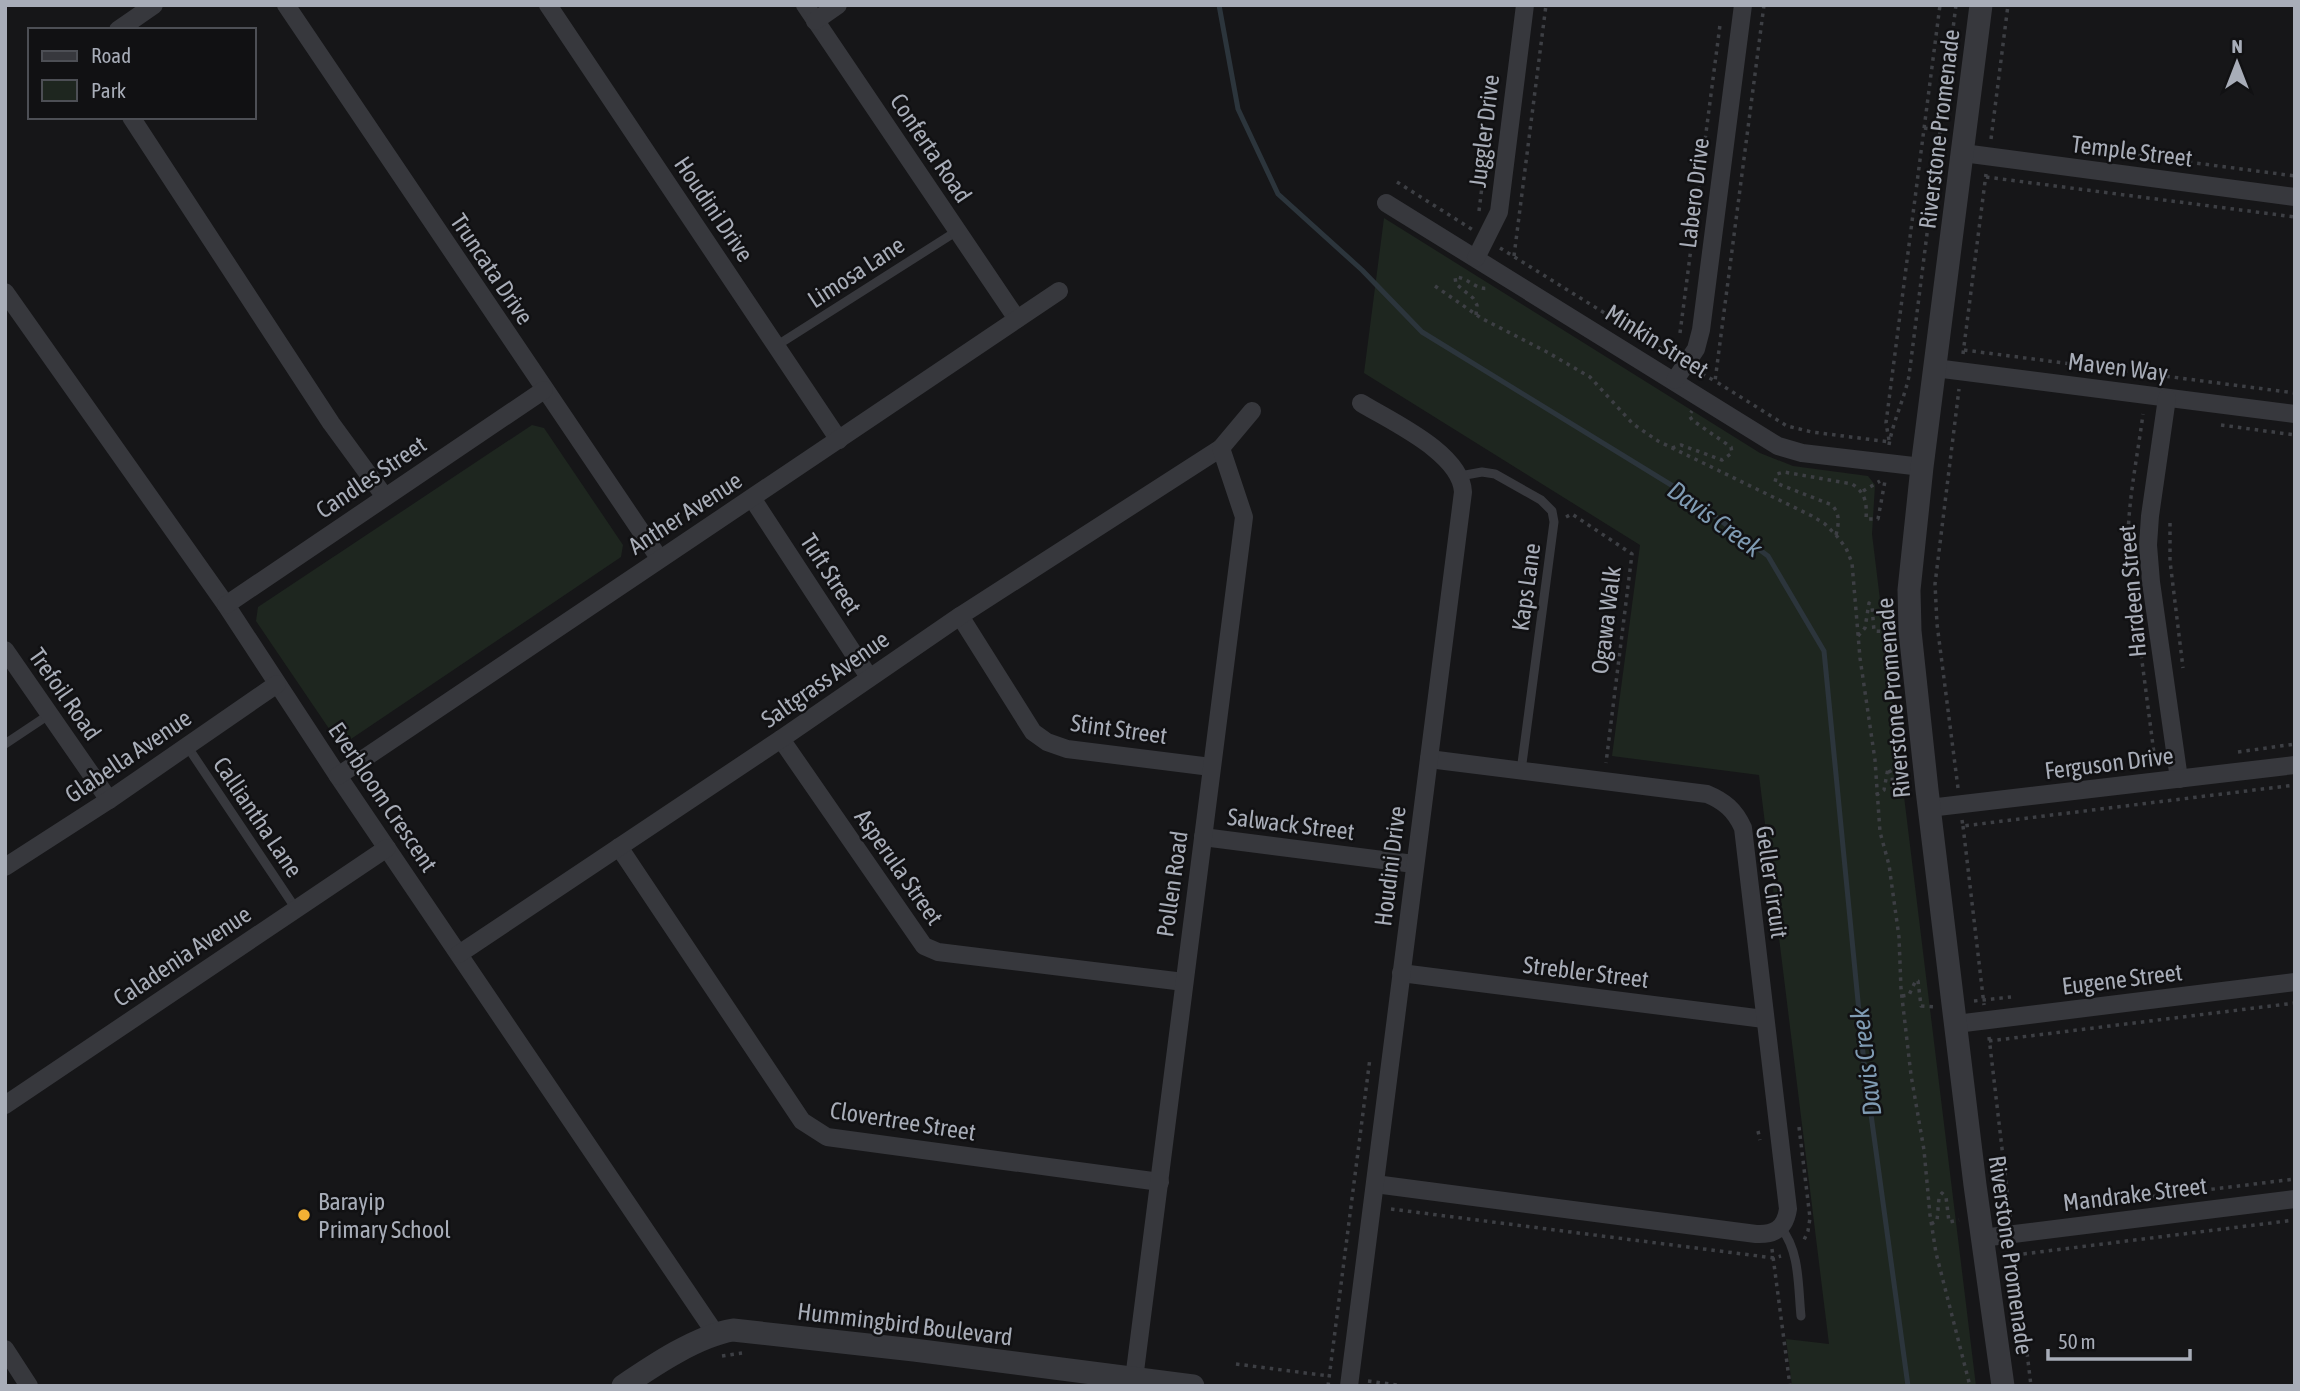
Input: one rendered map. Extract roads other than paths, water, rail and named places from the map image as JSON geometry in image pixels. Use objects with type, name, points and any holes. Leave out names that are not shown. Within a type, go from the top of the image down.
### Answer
[{"type":"street","points":[[121,28],[154,5]]},
{"type":"street","name":"Truncata Drive","points":[[286,5],[659,558]]},
{"type":"street","name":"Houdini Drive","points":[[548,5],[839,440]]},
{"type":"street","name":"Conferta Road","points":[[805,5],[1017,319]]},
{"type":"street","points":[[815,20],[838,5]]},
{"type":"street","name":"Juggler Drive","points":[[1475,258],[1499,212],[1525,5]]},
{"type":"street","name":"Labero Drive","points":[[1675,380],[1696,349],[1701,330],[1743,5]]},
{"type":"street","name":"Riverstone Promenade","points":[[1981,5],[1909,576],[1910,631],[1928,799],[2003,1386]]},
{"type":"street","points":[[132,119],[324,411],[384,497]]},
{"type":"street","name":"Temple Street","points":[[1964,143],[1989,157],[2295,197]]},
{"type":"street","name":"Minkin Street","points":[[1386,202],[1778,446],[1802,453],[1922,467]]},
{"type":"street","name":"Anther Avenue","points":[[338,776],[1059,291]]},
{"type":"street","name":"Everbloom Crescent","points":[[5,292],[226,605],[338,776],[715,1333]]},
{"type":"street","name":"Maven Way","points":[[1935,368],[2295,414]]},
{"type":"street","name":"Candles Street","points":[[226,605],[544,390]]},
{"type":"street","name":"Hardeen Street","points":[[2167,398],[2148,545],[2179,779]]},
{"type":"street","points":[[1361,403],[1442,453],[1460,476]]},
{"type":"street","points":[[1221,447],[1252,411]]},
{"type":"street","name":"Saltgrass Avenue","points":[[459,954],[781,740],[960,616],[1221,447]]},
{"type":"street","name":"Pollen Road","points":[[1134,1379],[1244,517],[1221,447]]},
{"type":"street","name":"Houdini Drive","points":[[1349,1382],[1463,492],[1460,476]]},
{"type":"street","name":"Tuft Street","points":[[752,498],[869,677]]},
{"type":"street","name":"Stint Street","points":[[960,616],[1033,732],[1047,742],[1067,749],[1212,766]]},
{"type":"street","name":"Trefoil Road","points":[[5,650],[109,800]]},
{"type":"street","name":"Glabella Avenue","points":[[5,867],[109,800],[277,684]]},
{"type":"street","name":"Asperula Street","points":[[781,740],[924,946],[938,952],[1184,982]]},
{"type":"street","name":"Geller Circuit","points":[[1429,759],[1707,794],[1720,799],[1738,818],[1742,828],[1788,1203],[1787,1216],[1775,1231]]},
{"type":"street","name":"Ferguson Drive","points":[[1928,799],[1960,806],[2295,765]]},
{"type":"street","name":"Salwack Street","points":[[1203,837],[1414,864]]},
{"type":"street","name":"Clovertree Street","points":[[619,847],[802,1121],[815,1131],[827,1137],[1160,1182]]},
{"type":"street","name":"Caladenia Avenue","points":[[5,1105],[387,848]]},
{"type":"street","name":"Strebler Street","points":[[1401,973],[1764,1019]]},
{"type":"street","name":"Eugene Street","points":[[1956,1024],[2295,982]]},
{"type":"street","points":[[1375,1184],[1775,1231]]},
{"type":"street","name":"Mandrake Street","points":[[1982,1238],[2295,1199]]},
{"type":"street","name":"Hummingbird Boulevard","points":[[623,1386],[715,1333],[733,1330],[1193,1386]]},
{"type":"street","points":[[5,1349],[29,1386]]},
{"type":"lane","name":"Limosa Lane","points":[[776,346],[957,231]]},
{"type":"lane","name":"Kaps Lane","points":[[1460,476],[1482,472],[1495,474],[1541,500],[1552,511],[1554,522],[1521,771]]},
{"type":"lane","points":[[5,744],[50,714]]},
{"type":"lane","name":"Calliantha Lane","points":[[187,746],[296,909]]},
{"type":"lane","points":[[1775,1231],[1788,1237],[1793,1252],[1801,1316]]},
{"type":"waterway","name":"Davis Creek","points":[[1219,5],[1238,109],[1278,194],[1362,270],[1422,332],[1681,491],[1768,556],[1824,651],[1864,1063],[1908,1386]]},
{"type":"place","name":"Barayip Primary School","points":[[304,1215]]}]
